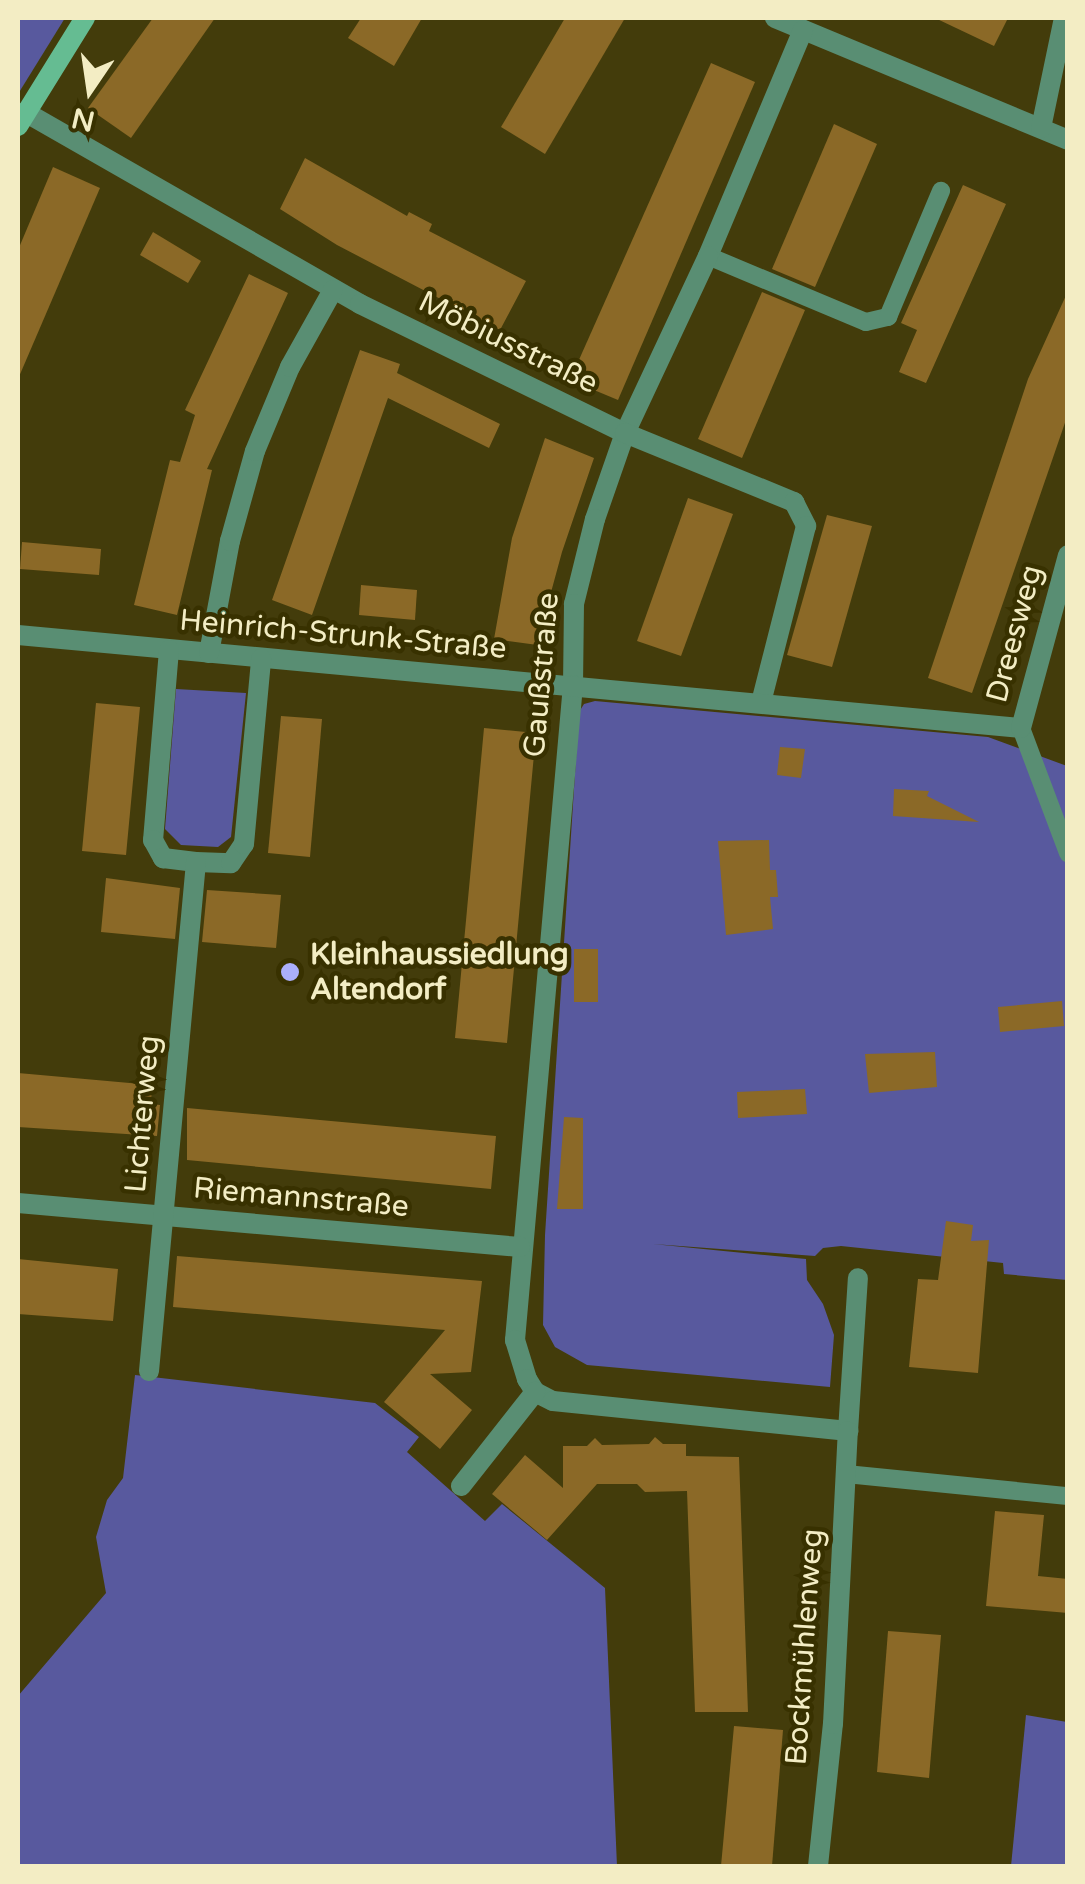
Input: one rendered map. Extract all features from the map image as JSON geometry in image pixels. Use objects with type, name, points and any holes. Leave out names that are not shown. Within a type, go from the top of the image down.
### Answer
[{"type":"main road","points":[[21,119],[85,18]]},
{"type":"street","points":[[775,18],[1068,140]]},
{"type":"street","points":[[1041,128],[1064,18]]},
{"type":"street","name":"Gaußstraße","points":[[535,1392],[515,1340],[520,1247],[572,685],[574,604],[595,519],[625,433],[708,256],[803,30]]},
{"type":"street","name":"Möbiusstraße","points":[[21,119],[333,290],[625,433],[794,502],[806,526],[761,702]]},
{"type":"street","points":[[209,653],[230,541],[255,451],[290,367],[333,290]]},
{"type":"street","name":"Dreesweg","points":[[1021,728],[1068,555]]},
{"type":"street","name":"Heinrich-Strunk-Straße","points":[[18,635],[1021,728]]},
{"type":"street","points":[[169,650],[153,840],[163,858],[196,862],[230,863],[244,844],[261,659]]},
{"type":"street","name":"Lichterweg","points":[[149,1371],[196,862]]},
{"type":"street","name":"Riemannstraße","points":[[18,1203],[520,1247]]},
{"type":"street","name":"Bockmühlenweg","points":[[818,1866],[833,1724],[858,1278]]},
{"type":"street","points":[[461,1486],[535,1392],[575,1407],[848,1431]]},
{"type":"lane","points":[[708,256],[866,322],[888,317],[941,192]]},
{"type":"lane","points":[[1021,728],[1068,853]]},
{"type":"lane","points":[[846,1474],[1068,1496]]},
{"type":"shaded area","points":[[18,18],[65,18],[18,94]]},
{"type":"shaded area","points":[[176,689],[246,693],[231,837],[218,847],[181,845],[165,829]]},
{"type":"shaded area","points":[[595,701],[988,737],[1067,766],[1067,1280],[1004,1274],[1003,1263],[841,1246],[823,1248],[815,1256],[653,1244],[806,1259],[807,1280],[823,1304],[834,1335],[830,1387],[587,1365],[555,1347],[543,1325],[545,1235],[579,712],[584,704]]},
{"type":"shaded area","points":[[135,1375],[375,1403],[419,1437],[407,1452],[485,1521],[502,1504],[605,1588],[617,1866],[18,1866],[18,1696],[106,1593],[96,1537],[107,1500],[123,1478]]},
{"type":"shaded area","points":[[1026,1715],[1067,1722],[1067,1866],[1011,1866]]},
{"type":"building","points":[[153,18],[215,18],[131,138],[88,108]]},
{"type":"building","points":[[361,18],[422,18],[394,66],[348,38]]},
{"type":"building","points":[[565,18],[625,18],[545,154],[501,127]]},
{"type":"building","points":[[935,18],[1008,18],[994,46]]},
{"type":"building","points":[[711,63],[755,82],[618,400],[570,380]]},
{"type":"building","points":[[834,124],[877,144],[815,287],[772,269]]},
{"type":"building","points":[[305,158],[407,216],[409,212],[432,224],[429,231],[526,281],[500,330],[337,245],[280,209]]},
{"type":"building","points":[[53,167],[100,188],[18,379],[18,250]]},
{"type":"building","points":[[963,185],[1006,204],[926,383],[899,372],[917,330],[901,323]]},
{"type":"building","points":[[153,232],[201,261],[188,283],[140,255]]},
{"type":"building","points":[[249,274],[288,293],[207,469],[212,470],[177,615],[134,605],[170,460],[180,462],[195,415],[185,410]]},
{"type":"building","points":[[1068,291],[1068,414],[972,693],[928,678],[1028,379]]},
{"type":"building","points":[[762,292],[805,310],[742,458],[698,439]]},
{"type":"building","points":[[360,350],[400,364],[397,373],[500,424],[489,448],[388,398],[312,615],[272,600]]},
{"type":"building","points":[[545,438],[594,458],[550,596],[545,646],[494,639],[512,538]]},
{"type":"building","points":[[688,498],[733,514],[681,656],[637,641]]},
{"type":"building","points":[[827,515],[872,526],[832,667],[787,655]]},
{"type":"building","points":[[22,542],[101,549],[99,575],[20,569]]},
{"type":"building","points":[[361,585],[417,590],[415,620],[359,615]]},
{"type":"building","points":[[96,703],[140,707],[126,855],[82,851]]},
{"type":"building","points":[[281,716],[322,719],[310,857],[268,853]]},
{"type":"building","points":[[484,728],[536,733],[507,1043],[455,1038]]},
{"type":"building","points":[[780,747],[805,749],[801,778],[777,775]]},
{"type":"building","points":[[894,789],[929,791],[927,796],[979,822],[893,816]]},
{"type":"building","points":[[769,840],[770,870],[776,870],[778,897],[770,897],[773,929],[726,935],[718,841]]},
{"type":"building","points":[[106,878],[180,888],[175,939],[101,932]]},
{"type":"building","points":[[207,890],[281,895],[276,948],[202,942]]},
{"type":"building","points":[[574,949],[598,949],[598,1002],[574,1002]]},
{"type":"building","points":[[1062,1001],[1064,1026],[1000,1032],[998,1007]]},
{"type":"building","points":[[935,1052],[937,1087],[869,1093],[865,1054]]},
{"type":"building","points":[[18,1073],[152,1085],[151,1104],[160,1105],[157,1136],[18,1127]]},
{"type":"building","points":[[805,1089],[807,1114],[738,1118],[737,1092]]},
{"type":"building","points":[[187,1108],[496,1136],[491,1189],[187,1160]]},
{"type":"building","points":[[564,1117],[583,1118],[583,1209],[557,1209]]},
{"type":"building","points":[[946,1221],[973,1225],[971,1241],[989,1240],[978,1373],[909,1367],[918,1279],[938,1280]]},
{"type":"building","points":[[177,1256],[482,1281],[471,1372],[430,1374],[472,1410],[440,1449],[384,1402],[445,1330],[173,1307]]},
{"type":"building","points":[[18,1259],[118,1269],[113,1321],[18,1314]]},
{"type":"building","points":[[655,1437],[663,1444],[686,1444],[686,1456],[739,1457],[748,1712],[695,1712],[687,1491],[645,1492],[637,1484],[597,1484],[547,1540],[492,1494],[525,1455],[563,1488],[563,1446],[587,1446],[595,1438],[602,1445],[649,1444]]},
{"type":"building","points":[[995,1511],[1044,1515],[1038,1576],[1068,1579],[1068,1613],[986,1606]]},
{"type":"building","points":[[888,1631],[941,1635],[929,1778],[877,1772]]},
{"type":"building","points":[[734,1726],[783,1730],[772,1866],[721,1866]]},
{"type":"place","name":"Kleinhaussiedlung Altendorf","points":[[290,972]]}]
